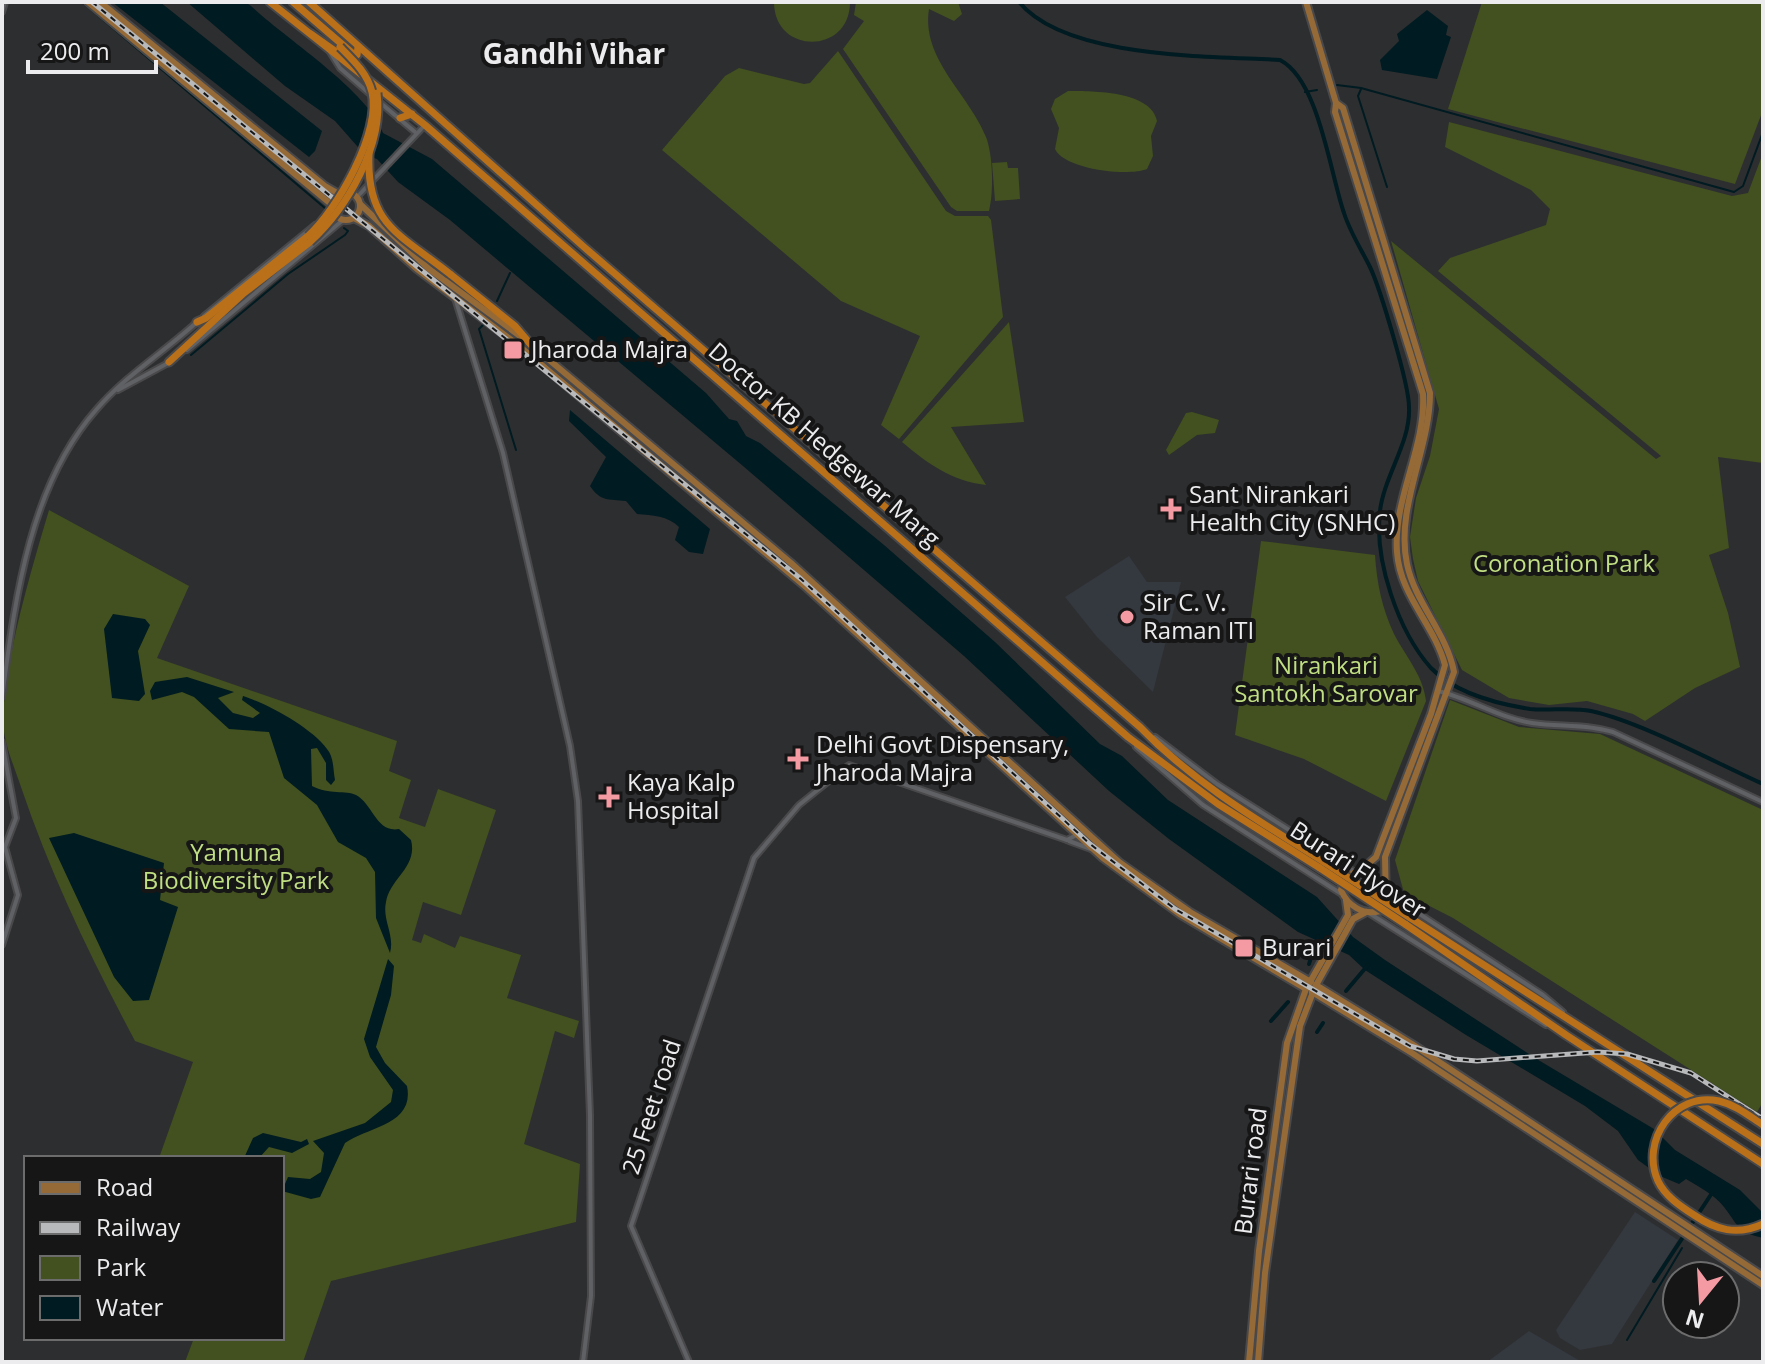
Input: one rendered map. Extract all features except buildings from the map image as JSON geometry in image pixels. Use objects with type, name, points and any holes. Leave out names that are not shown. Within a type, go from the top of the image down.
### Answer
[{"type":"highway","name":"Doctor KB Hedgewar Marg","points":[[270,2],[329,52],[425,125],[1128,737]]},
{"type":"highway","points":[[169,362],[220,310],[327,219],[347,183],[371,123],[373,97],[359,66],[285,2]]},
{"type":"highway","points":[[197,322],[220,310],[331,223],[369,148],[378,113],[372,78],[351,52],[293,2]]},
{"type":"highway","name":"Doctor KB Hedgewar Marg","points":[[309,2],[584,247],[1140,727]]},
{"type":"highway","points":[[305,32],[319,36],[348,60],[357,55],[358,47]]},
{"type":"highway","points":[[400,118],[412,114]]},
{"type":"highway","points":[[369,148],[369,194],[385,221],[515,326],[532,346]]},
{"type":"highway","name":"Burari Flyover","points":[[1140,727],[1167,760],[1218,804],[1320,868],[1566,1035]]},
{"type":"highway","name":"Burari Flyover","points":[[1128,737],[1540,1003],[1575,1022]]},
{"type":"highway","points":[[1575,1022],[1763,1144]]},
{"type":"highway","points":[[1566,1035],[1763,1164]]},
{"type":"highway","points":[[1763,1125],[1727,1103],[1712,1100],[1693,1102],[1665,1122],[1656,1136],[1653,1155],[1655,1174],[1663,1189],[1704,1222],[1737,1231],[1763,1224]]},
{"type":"main road","points":[[88,2],[332,207],[343,220],[354,218],[369,226],[417,269],[482,317],[870,642],[1081,833],[1161,894],[1311,987]]},
{"type":"main road","points":[[100,2],[325,186],[339,194],[350,192],[357,197],[361,205],[429,269],[532,346],[802,573],[1081,833],[1095,850],[1181,915],[1399,1036],[1684,1227],[1763,1276]]},
{"type":"main road","points":[[1306,2],[1336,103],[1335,112],[1376,234],[1423,394],[1419,436],[1403,496],[1397,552],[1406,590],[1443,659],[1445,670],[1443,690],[1385,857],[1384,908],[1350,917]]},
{"type":"main road","points":[[332,207],[339,194]]},
{"type":"main road","points":[[354,218],[361,205]]},
{"type":"main road","points":[[1385,263],[1430,393],[1428,430],[1407,511],[1407,563],[1415,588],[1445,645],[1453,677],[1443,690]]},
{"type":"main road","points":[[1311,987],[1350,917],[1344,897],[1345,878],[1376,857],[1425,741]]},
{"type":"main road","points":[[1357,872],[1374,878],[1385,891]]},
{"type":"main road","points":[[1344,897],[1368,913]]},
{"type":"main road","name":"Burari road","points":[[1249,1362],[1259,1251],[1285,1054],[1311,987]]},
{"type":"main road","name":"Burari road","points":[[1258,1362],[1265,1274],[1292,1067],[1311,987]]},
{"type":"main road","points":[[1684,1227],[1700,1243],[1763,1285]]},
{"type":"street","points":[[2,12],[5,2]]},
{"type":"street","points":[[329,52],[340,68],[400,118],[412,134]]},
{"type":"street","points":[[357,197],[412,134],[425,125]]},
{"type":"street","points":[[2,697],[26,564],[55,470],[83,425],[112,393],[332,207]]},
{"type":"street","points":[[112,393],[169,362],[343,220]]},
{"type":"street","points":[[454,296],[503,453],[570,746],[578,801],[590,1115],[591,1296],[583,1362]]},
{"type":"street","points":[[464,321],[472,312],[482,317],[490,313]]},
{"type":"street","points":[[1443,690],[1486,711],[1533,723],[1591,726],[1613,732],[1763,802]]},
{"type":"street","points":[[1140,727],[1217,784],[1357,872]]},
{"type":"street","points":[[1128,737],[1145,757],[1203,805],[1344,897]]},
{"type":"street","points":[[2,742],[16,818],[5,840]]},
{"type":"street","name":"25 Feet road","points":[[689,1362],[631,1226],[754,858],[799,805],[849,765],[1067,840]]},
{"type":"street","points":[[1067,840],[1081,833]]},
{"type":"street","points":[[2,834],[18,895],[2,945]]},
{"type":"street","points":[[1067,840],[1095,850]]},
{"type":"street","points":[[1385,891],[1543,995],[1575,1022]]},
{"type":"street","points":[[1394,929],[1408,906]]},
{"type":"street","points":[[1368,913],[1530,1017],[1566,1035]]},
{"type":"shaded area","name":"Sir C. V. Raman ITI","points":[[1129,556],[1147,582],[1181,582],[1153,692],[1097,637],[1065,597]]},
{"type":"shaded area","points":[[1635,1212],[1678,1240],[1665,1260],[1661,1260],[1661,1267],[1612,1344],[1580,1350],[1560,1338],[1556,1330]]},
{"type":"shaded area","points":[[1529,1331],[1582,1362],[1487,1362]]},
{"type":"green space","points":[[774,2],[850,2],[847,19],[838,32],[812,42],[786,32],[777,19]]},
{"type":"green space","points":[[856,2],[958,2],[962,14],[954,21],[929,9],[928,27],[939,60],[986,137],[992,174],[989,211],[957,211],[951,207],[843,49],[864,21],[854,15]]},
{"type":"green space","points":[[1482,2],[1763,2],[1763,110],[1735,184],[1448,109]]},
{"type":"green space","points":[[838,51],[946,211],[955,216],[988,216],[991,220],[1003,317],[899,439],[881,425],[920,336],[841,301],[662,150],[725,76],[739,68],[810,83]]},
{"type":"green space","points":[[1068,91],[1092,91],[1133,98],[1153,111],[1157,121],[1151,136],[1153,156],[1147,169],[1125,172],[1097,170],[1061,156],[1055,149],[1059,128],[1051,109],[1055,99]]},
{"type":"green space","name":"Coronation Park","points":[[1449,122],[1732,196],[1748,193],[1763,153],[1763,463],[1718,457],[1729,548],[1709,555],[1728,613],[1740,667],[1695,688],[1645,721],[1633,714],[1587,701],[1549,705],[1509,698],[1462,670],[1418,581],[1410,537],[1416,498],[1430,456],[1439,409],[1391,241],[1656,459],[1661,456],[1438,271],[1450,258],[1546,225],[1550,209],[1531,190],[1445,147]]},
{"type":"green space","points":[[1007,162],[1008,168],[1018,168],[1020,199],[995,201],[992,163]]},
{"type":"green space","points":[[1009,322],[1024,422],[951,427],[986,485],[962,480],[941,470],[902,442]]},
{"type":"green space","points":[[1186,413],[1219,420],[1215,433],[1197,435],[1169,455],[1166,450]]},
{"type":"green space","name":"Yamuna Biodiversity Park","points":[[49,510],[189,586],[157,658],[397,741],[389,771],[411,780],[399,818],[425,827],[438,789],[496,810],[461,915],[423,902],[412,940],[421,943],[424,934],[455,948],[460,936],[521,955],[507,998],[579,1021],[574,1038],[555,1031],[524,1144],[580,1164],[576,1222],[331,1281],[303,1362],[185,1362],[193,1340],[284,1340],[284,1156],[160,1156],[193,1062],[135,1041],[45,853],[4,734],[9,667],[27,586]]},
{"type":"green space","name":"Nirankari Santokh Sarovar","points":[[1261,541],[1375,555],[1386,615],[1418,674],[1426,701],[1386,801],[1304,759],[1235,735]]},
{"type":"green space","points":[[1450,700],[1519,727],[1600,734],[1763,810],[1763,1102],[1757,1112],[1453,918],[1404,893],[1395,860]]},
{"type":"water","points":[[112,2],[160,2],[322,131],[315,151],[309,157]]},
{"type":"water","points":[[187,2],[245,2],[251,6],[344,83],[361,100],[383,133],[432,159],[706,393],[729,419],[737,421],[746,436],[760,443],[884,545],[995,642],[1100,744],[1122,756],[1168,800],[1317,897],[1353,937],[1385,960],[1535,1058],[1654,1129],[1675,1150],[1740,1190],[1763,1213],[1763,1238],[1743,1230],[1720,1203],[1701,1188],[1686,1179],[1679,1184],[1660,1176],[1638,1160],[1618,1131],[1585,1106],[1466,1035],[1365,970],[1349,955],[1298,932],[1169,839],[1109,791],[964,656],[743,466],[450,220],[398,182],[377,159],[365,155],[335,121],[285,86]]},
{"type":"water","points":[[1427,10],[1448,26],[1446,35],[1451,37],[1437,79],[1382,70],[1380,60],[1399,41],[1397,34]]},
{"type":"water","points":[[570,410],[710,529],[703,554],[689,552],[675,540],[679,527],[670,520],[637,514],[626,501],[605,499],[594,491],[590,486],[606,457],[569,421]]},
{"type":"water","points":[[113,614],[145,619],[150,625],[138,651],[145,694],[139,701],[112,698],[104,629]]},
{"type":"water","points":[[187,677],[234,692],[218,698],[233,713],[253,718],[260,713],[242,700],[243,696],[300,725],[327,749],[333,764],[335,780],[331,785],[326,780],[326,763],[317,748],[311,749],[312,786],[356,795],[385,827],[399,829],[411,840],[411,858],[386,902],[390,953],[376,918],[375,872],[366,858],[338,842],[317,805],[284,778],[269,732],[229,729],[194,697],[182,692],[152,700],[150,691],[155,682]]},
{"type":"water","points":[[74,833],[164,863],[160,900],[178,907],[149,1000],[133,1001],[114,977],[49,838]]},
{"type":"water","points":[[388,959],[394,966],[391,995],[376,1047],[385,1063],[407,1086],[408,1099],[404,1109],[387,1123],[345,1143],[320,1197],[311,1199],[284,1192],[288,1177],[310,1179],[321,1172],[324,1153],[313,1141],[365,1123],[391,1102],[393,1090],[370,1057],[364,1039]]},
{"type":"water","points":[[263,1133],[301,1142],[307,1139],[309,1144],[292,1153],[269,1147],[261,1156],[245,1156],[253,1138]]},
{"type":"waterway","points":[[82,2],[326,209]]},
{"type":"waterway","points":[[1019,2],[1041,21],[1070,35],[1104,44],[1179,55],[1280,60],[1293,71],[1304,87],[1321,129],[1346,220],[1380,294],[1408,395],[1406,433],[1382,498],[1379,530],[1391,594],[1408,635],[1431,668],[1464,691],[1504,704],[1530,709],[1583,710],[1611,716],[1763,784]]},
{"type":"waterway","points":[[1337,85],[1361,88],[1734,192],[1743,186],[1763,132]]},
{"type":"waterway","points":[[1361,89],[1358,96],[1387,187]]},
{"type":"waterway","points":[[1305,92],[1317,90]]},
{"type":"waterway","points":[[191,355],[288,274],[345,235],[348,231],[344,228]]},
{"type":"waterway","points":[[497,301],[510,273]]},
{"type":"waterway","points":[[484,324],[479,329],[516,450]]},
{"type":"waterway","points":[[1309,964],[1318,936]]},
{"type":"waterway","points":[[1346,991],[1368,965]]},
{"type":"waterway","points":[[1271,1021],[1288,1002]]},
{"type":"waterway","points":[[1317,1032],[1323,1023]]},
{"type":"waterway","points":[[1654,1281],[1712,1193]]},
{"type":"waterway","points":[[1627,1340],[1682,1248]]},
{"type":"railway","points":[[92,2],[801,579],[1090,844],[1175,909],[1410,1046],[1454,1059],[1477,1061],[1598,1052],[1627,1054],[1691,1073],[1763,1119]]},
{"type":"place","name":"Jharoda Majra","points":[[513,350]]},
{"type":"place","name":"Sant Nirankari Health City (SNHC)","points":[[1171,509]]},
{"type":"place","name":"Sir C. V. Raman ITI","points":[[1127,617]]},
{"type":"place","name":"Delhi Govt Dispensary, Jharoda Majra","points":[[798,759]]},
{"type":"place","name":"Kaya Kalp Hospital","points":[[609,797]]},
{"type":"place","name":"Burari","points":[[1244,948]]},
{"type":"district","name":"Gandhi Vihar","points":[[574,54]]}]
